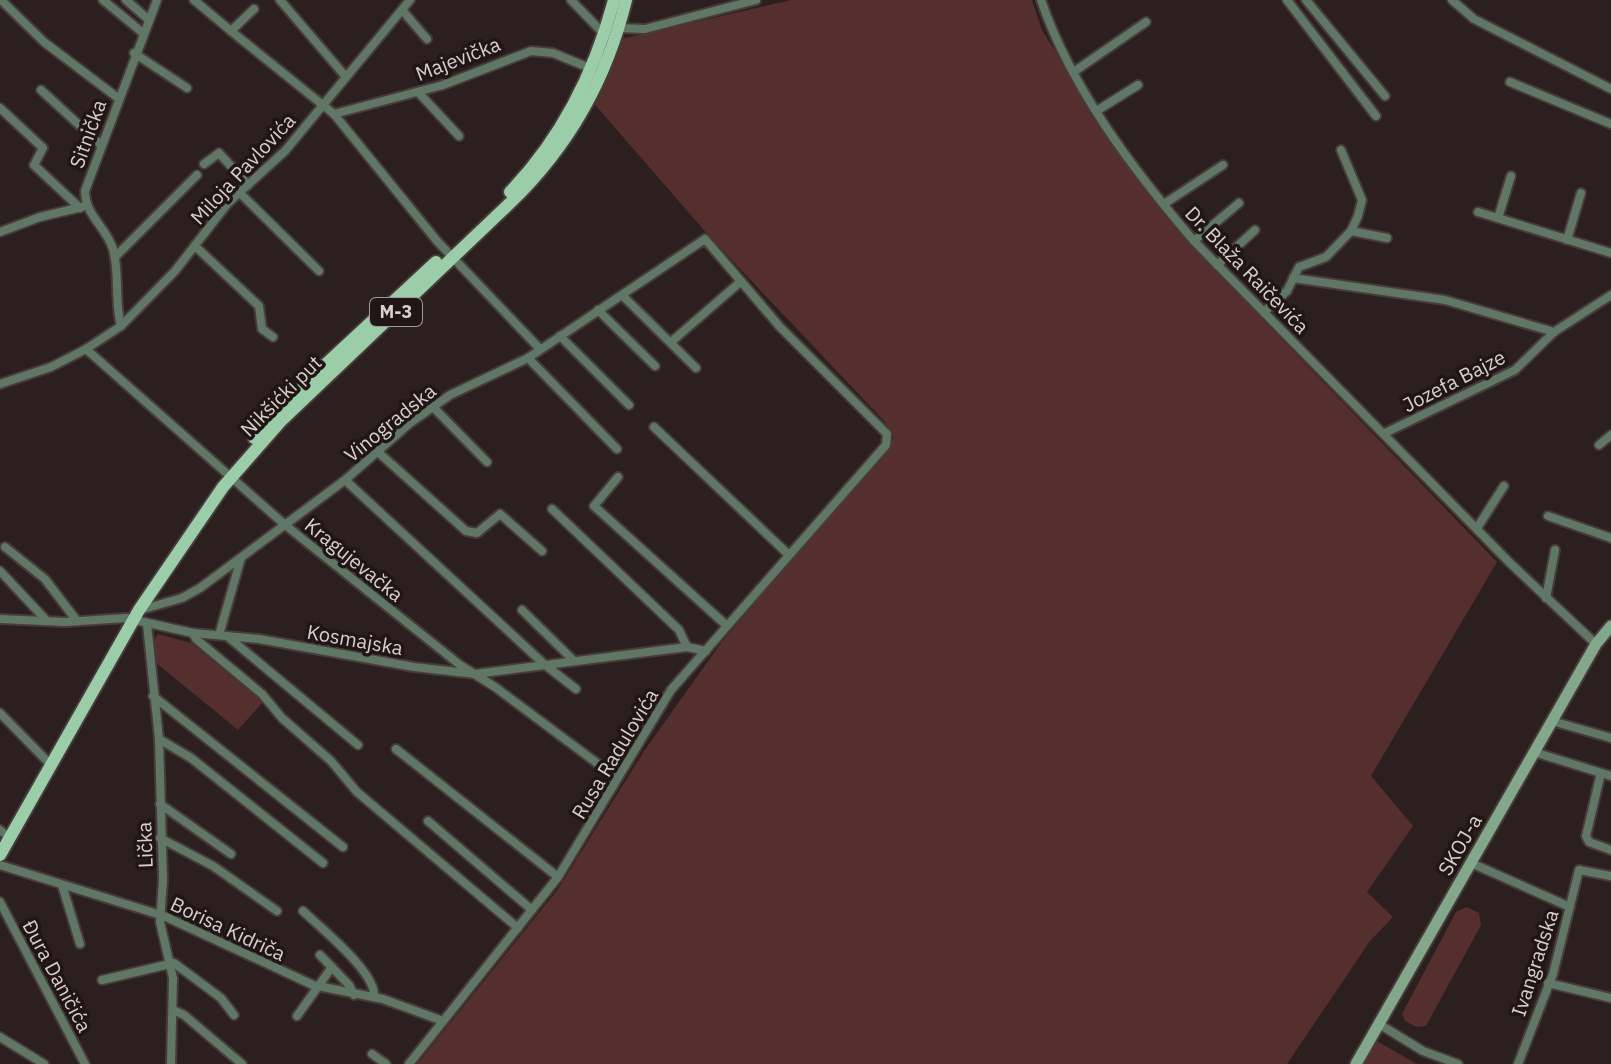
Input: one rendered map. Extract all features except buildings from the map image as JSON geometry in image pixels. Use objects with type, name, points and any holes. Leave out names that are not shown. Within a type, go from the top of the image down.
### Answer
[{"type":"main road","points":[[449,254],[519,183],[565,121],[592,69],[614,0]]},
{"type":"main road","name":"Nikšićki put","points":[[0,855],[5,834],[51,765],[227,477],[449,254],[524,190],[562,144],[594,90],[626,0]]},
{"type":"main road","name":"SKOJ-a","points":[[1356,1064],[1596,644],[1611,626]]},
{"type":"street","points":[[1,0],[44,42],[118,98]]},
{"type":"street","points":[[103,0],[143,33]]},
{"type":"street","points":[[126,0],[149,20]]},
{"type":"street","name":"Sitnička","points":[[84,207],[85,188],[134,53],[157,0]]},
{"type":"street","points":[[194,0],[334,114],[449,254],[540,349]]},
{"type":"street","points":[[280,0],[346,77]]},
{"type":"street","name":"Miloja Pavlovića","points":[[0,384],[31,375],[86,349],[121,326],[164,284],[239,192],[270,167],[410,0]]},
{"type":"street","points":[[571,0],[604,34]]},
{"type":"street","points":[[618,28],[645,29],[756,0]]},
{"type":"street","name":"Dr. Blaža Raičevića","points":[[1041,0],[1058,44],[1098,110],[1194,241],[1546,598],[1596,644]]},
{"type":"street","points":[[1287,0],[1376,116]]},
{"type":"street","points":[[1306,0],[1385,96]]},
{"type":"street","points":[[1452,0],[1474,19],[1611,89]]},
{"type":"street","points":[[231,31],[254,9]]},
{"type":"street","points":[[402,10],[427,39]]},
{"type":"street","points":[[1075,71],[1146,22]]},
{"type":"street","name":"Majevička","points":[[334,114],[418,92],[531,51],[553,53],[592,69]]},
{"type":"street","points":[[134,53],[187,88]]},
{"type":"street","points":[[1510,82],[1611,124]]},
{"type":"street","points":[[1098,110],[1138,85]]},
{"type":"street","points":[[41,90],[101,145]]},
{"type":"street","points":[[418,92],[459,136]]},
{"type":"street","points":[[0,108],[43,148],[34,165],[84,207],[107,236],[115,257],[115,296],[121,326]]},
{"type":"street","points":[[1264,312],[1283,296],[1301,266],[1324,259],[1351,231],[1362,200],[1341,150]]},
{"type":"street","points":[[204,164],[219,153],[248,185]]},
{"type":"street","points":[[1164,204],[1223,165]]},
{"type":"street","points":[[115,257],[197,175]]},
{"type":"street","points":[[1498,218],[1511,176]]},
{"type":"street","points":[[239,192],[319,271]]},
{"type":"street","points":[[1567,240],[1581,193]]},
{"type":"street","points":[[1194,241],[1239,203]]},
{"type":"street","points":[[0,232],[84,207]]},
{"type":"street","points":[[1478,212],[1611,253]]},
{"type":"street","points":[[1217,265],[1255,230]]},
{"type":"street","points":[[1351,231],[1387,238]]},
{"type":"street","name":"Vinogradska","points":[[140,618],[182,598],[241,558],[345,480],[433,407],[470,384],[528,358],[705,239],[739,283]]},
{"type":"street","points":[[195,246],[259,306],[262,329],[273,337]]},
{"type":"street","points":[[1293,278],[1445,300],[1554,332]]},
{"type":"street","points":[[671,342],[739,283]]},
{"type":"street","name":"Rusa Radulovića","points":[[409,1064],[558,877],[663,701],[726,625],[886,445],[887,434],[739,283]]},
{"type":"street","points":[[622,295],[696,368]]},
{"type":"street","name":"Jozefa Bajze","points":[[1385,433],[1515,370],[1554,332],[1611,295]]},
{"type":"street","points":[[598,310],[655,366]]},
{"type":"street","points":[[560,336],[629,405]]},
{"type":"street","name":"Kragujevačka","points":[[86,349],[227,477],[284,524],[475,674],[617,778]]},
{"type":"street","points":[[528,358],[617,449]]},
{"type":"street","points":[[433,407],[487,462]]},
{"type":"street","points":[[654,427],[789,555]]},
{"type":"street","points":[[1599,445],[1611,435]]},
{"type":"street","points":[[378,452],[466,531],[477,533],[500,514],[542,551]]},
{"type":"street","points":[[618,477],[594,506],[726,625]]},
{"type":"street","points":[[345,480],[544,664],[576,689]]},
{"type":"street","points":[[1477,528],[1504,486]]},
{"type":"street","points":[[552,509],[679,630],[687,647]]},
{"type":"street","points":[[1548,516],[1611,538]]},
{"type":"street","points":[[5,547],[45,579],[77,621]]},
{"type":"street","points":[[1546,598],[1555,550]]},
{"type":"street","points":[[241,558],[223,636],[358,745]]},
{"type":"street","points":[[0,571],[48,622]]},
{"type":"street","points":[[522,610],[568,651],[572,659]]},
{"type":"street","name":"Kosmajska","points":[[0,619],[48,622],[140,618],[193,633],[475,674],[572,659],[687,647],[706,651]]},
{"type":"street","name":"Lička","points":[[140,618],[159,739],[163,885],[160,914],[171,963],[171,1060]]},
{"type":"street","points":[[193,633],[196,639],[262,694],[282,718],[331,761],[357,792],[518,928]]},
{"type":"street","points":[[153,696],[343,847]]},
{"type":"street","points":[[0,713],[51,765]]},
{"type":"street","points":[[1552,721],[1611,738]]},
{"type":"street","points":[[159,739],[182,752],[323,863]]},
{"type":"street","points":[[396,749],[558,877]]},
{"type":"street","points":[[1534,752],[1606,775],[1586,836],[1589,842],[1611,850]]},
{"type":"street","points":[[160,804],[231,854]]},
{"type":"street","points":[[428,821],[532,910]]},
{"type":"street","points":[[160,838],[213,866],[277,911]]},
{"type":"street","points":[[1471,863],[1570,907]]},
{"type":"street","name":"Borisa Kidriča","points":[[0,865],[160,914],[320,987],[374,997],[443,1021]]},
{"type":"street","name":"Ivangradska","points":[[1518,1064],[1548,983],[1579,870],[1611,876]]},
{"type":"street","points":[[62,885],[80,944]]},
{"type":"street","name":"Đura Daničića","points":[[0,902],[85,1064]]},
{"type":"street","points":[[303,911],[365,972],[374,986],[374,997]]},
{"type":"street","points":[[320,955],[354,995]]},
{"type":"street","points":[[102,980],[171,963],[221,998],[234,1015]]},
{"type":"street","points":[[297,1016],[332,967]]},
{"type":"street","points":[[1548,983],[1611,998]]},
{"type":"street","points":[[173,1010],[184,1015],[242,1064]]},
{"type":"street","points":[[1379,1024],[1423,1051],[1458,1064]]},
{"type":"street","points":[[0,1037],[44,1064]]},
{"type":"street","points":[[372,1054],[386,1064]]},
{"type":"street","points":[[171,1060],[181,1064]]},
{"type":"shaded area","points":[[791,0],[1032,0],[1042,30],[1119,154],[1188,242],[1497,562],[1371,776],[1413,826],[1367,892],[1393,917],[1370,941],[1287,1064],[417,1064],[558,889],[644,751],[721,643],[894,438],[884,421],[709,236],[590,99],[612,41]]},
{"type":"shaded area","points":[[158,634],[191,643],[263,702],[238,730],[155,662],[153,641]]},
{"type":"shaded area","points":[[1466,907],[1479,913],[1481,925],[1426,1026],[1417,1027],[1405,1021],[1402,1014],[1456,912]]},
{"type":"shaded area","points":[[1373,1039],[1417,1064],[1359,1064]]}]
